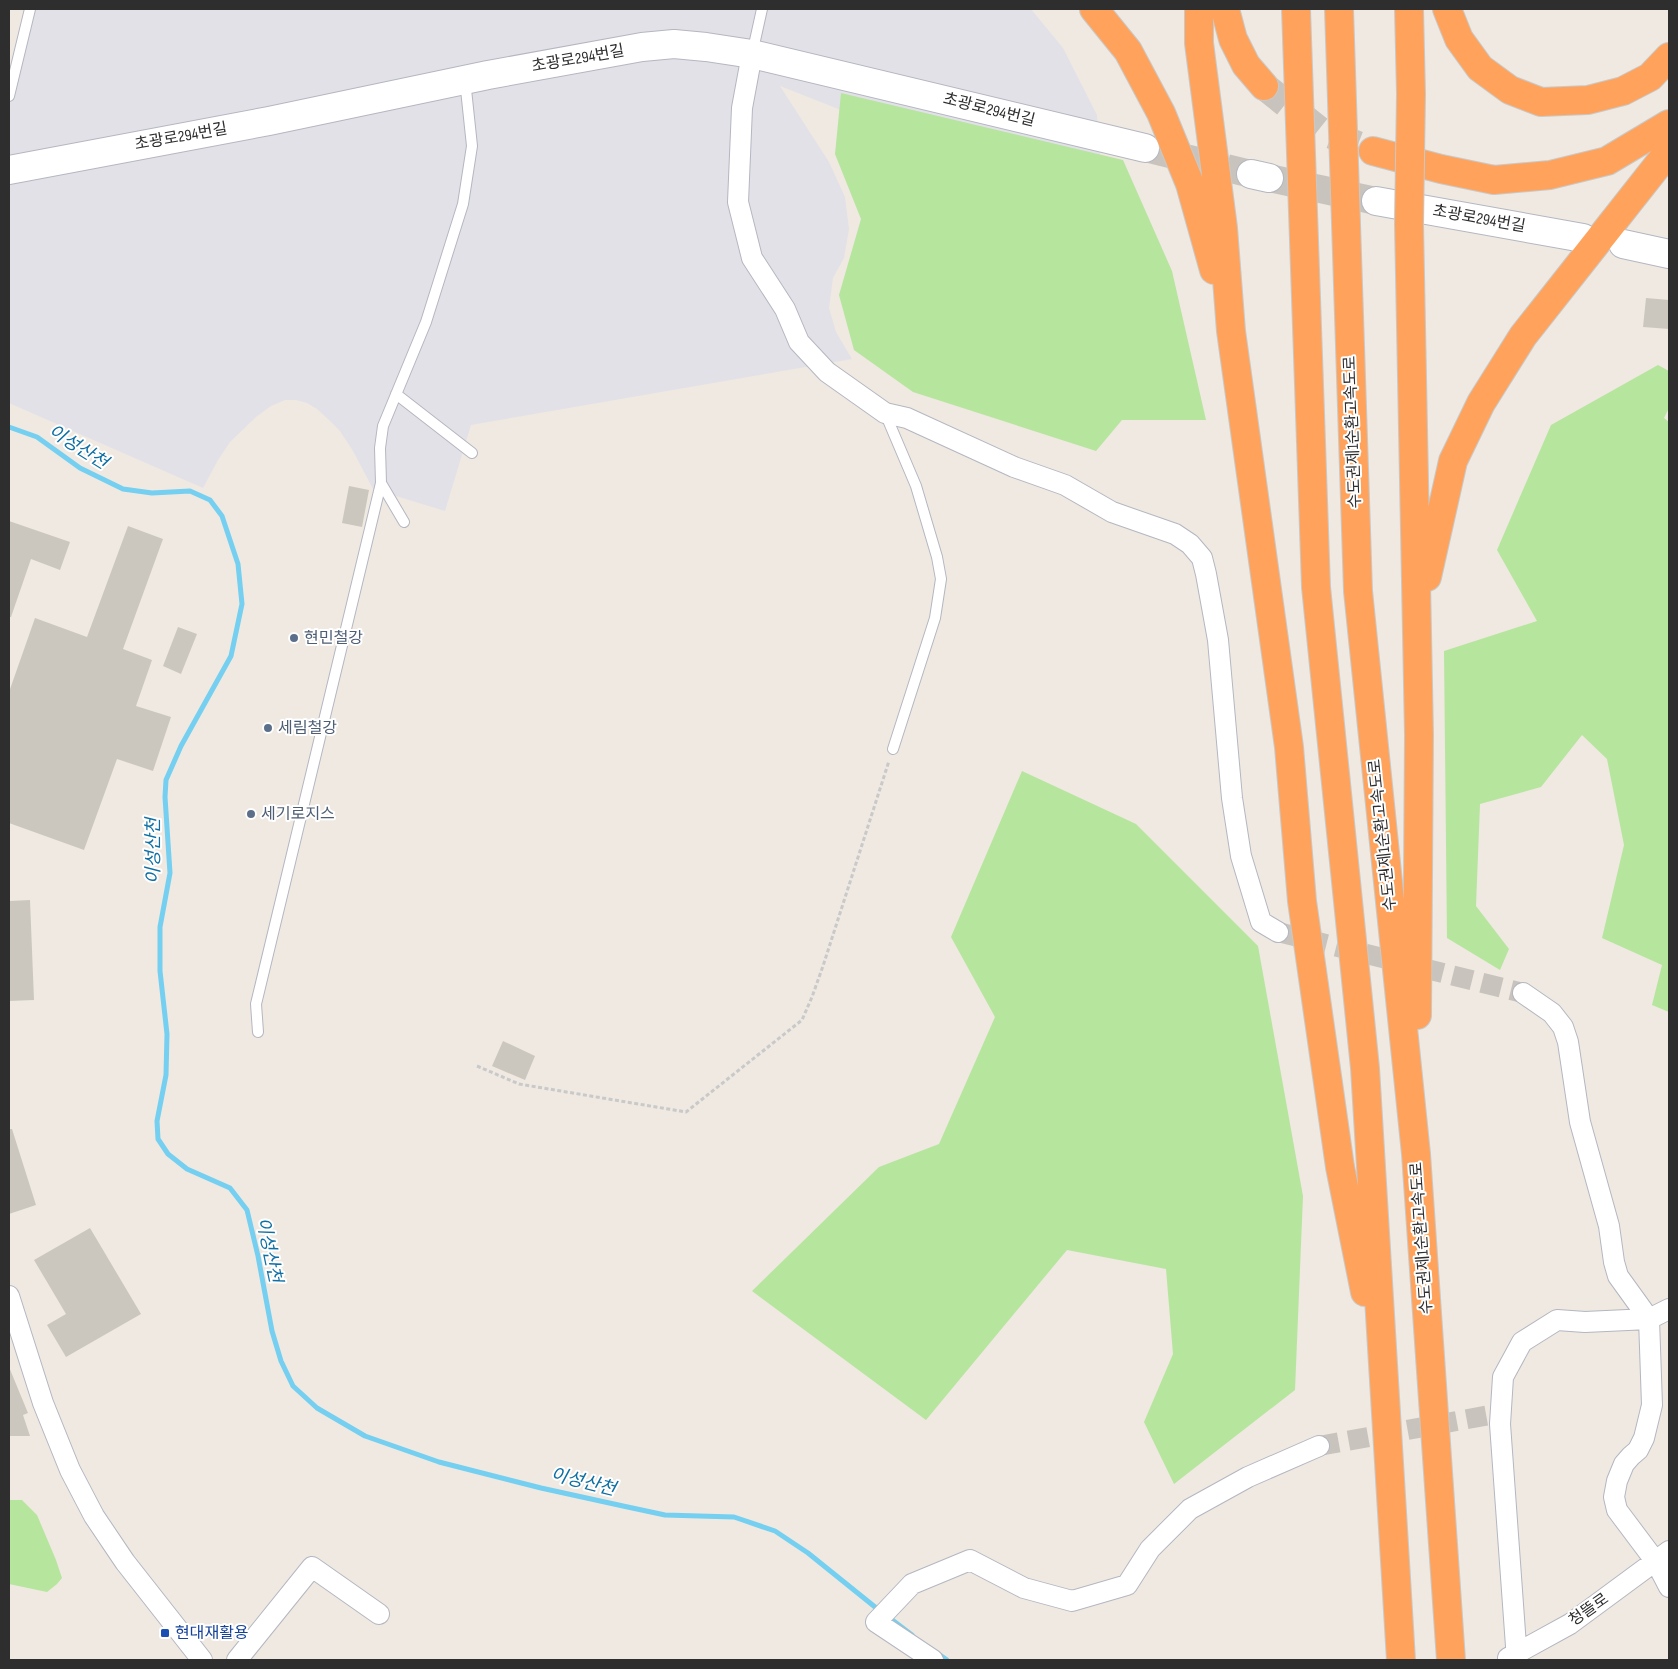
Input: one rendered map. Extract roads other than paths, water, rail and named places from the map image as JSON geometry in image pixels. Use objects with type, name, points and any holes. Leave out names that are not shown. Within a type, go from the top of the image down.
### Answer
[{"type":"highway","points":[[1094,9],[1128,51],[1161,113],[1190,184],[1231,331]]},
{"type":"highway","points":[[1199,9],[1200,43],[1223,228],[1231,331],[1289,747],[1302,901],[1340,1167],[1386,1394]]},
{"type":"highway","points":[[1225,9],[1233,39],[1246,66],[1264,86]]},
{"type":"highway","points":[[1296,9],[1316,587],[1365,1068],[1401,1660]]},
{"type":"highway","name":"수도권제1순환고속도로","points":[[1339,9],[1358,591],[1416,1154],[1451,1660]]},
{"type":"highway","points":[[1409,9],[1411,94],[1409,224],[1419,735],[1416,1154]]},
{"type":"highway","points":[[1447,9],[1459,39],[1480,68],[1510,90],[1541,102],[1588,100],[1623,91],[1650,77],[1669,57]]},
{"type":"highway","points":[[1373,151],[1494,180],[1541,176],[1607,161],[1669,124]]},
{"type":"highway","points":[[1417,620],[1453,461],[1481,403],[1523,336],[1669,151]]},
{"type":"street","name":"초광로294번길","points":[[9,170],[269,121],[577,58],[642,47],[674,44],[706,46],[752,54],[1145,148]]},
{"type":"street","points":[[752,54],[742,108],[738,202],[752,258],[785,309],[799,342],[827,372],[884,413],[907,418],[1006,464],[1064,485],[1112,512],[1176,534],[1190,544],[1202,558],[1218,640],[1227,761],[1241,856],[1261,922],[1278,932]]},
{"type":"street","name":"초광로294번길","points":[[1376,201],[1583,238]]},
{"type":"street","points":[[1624,244],[1669,254]]},
{"type":"street","points":[[1523,993],[1552,1013],[1563,1027],[1568,1042],[1580,1122],[1593,1175],[1610,1226],[1614,1262],[1618,1276],[1649,1319],[1652,1404],[1641,1444],[1638,1450],[1624,1464],[1614,1497],[1617,1510],[1662,1557],[1669,1586]]},
{"type":"street","points":[[10,1300],[43,1403],[70,1470],[94,1516],[125,1562],[202,1660]]},
{"type":"street","points":[[1513,1658],[1500,1424],[1503,1377],[1522,1342],[1557,1320],[1585,1322],[1649,1319],[1669,1309]]},
{"type":"street","points":[[934,1660],[876,1622],[912,1584],[970,1560],[1024,1588],[1072,1601],[1127,1586],[1150,1549],[1190,1509],[1248,1477],[1319,1446]]},
{"type":"street","name":"청뜰로","points":[[1513,1658],[1570,1624],[1662,1557]]},
{"type":"street","points":[[237,1660],[312,1568],[379,1614]]},
{"type":"street","points":[[182,1634],[183,1660]]},
{"type":"lane","points":[[9,96],[30,9]]},
{"type":"lane","points":[[752,54],[762,9]]},
{"type":"lane","points":[[258,1032],[256,1004],[381,483],[380,448],[383,426],[426,322],[462,204],[472,146],[465,80]]},
{"type":"lane","points":[[396,394],[472,453]]},
{"type":"lane","points":[[884,413],[916,486],[937,557],[941,579],[935,618],[893,749]]},
{"type":"lane","points":[[381,483],[404,522]]},
{"type":"waterway","name":"이성산천","points":[[9,427],[37,437],[80,468],[123,489],[152,493],[190,491],[210,500],[222,516],[238,564],[242,604],[231,656],[181,746],[166,780],[165,797],[170,873],[160,927],[160,971],[167,1034],[166,1075],[157,1121],[158,1139],[168,1154],[187,1169],[230,1188],[247,1210],[272,1331],[281,1361],[293,1386],[317,1408],[365,1436],[439,1462],[541,1488],[665,1515],[734,1517],[775,1531],[808,1553],[880,1611]]},
{"type":"waterway","name":"이성산천","points":[[887,1616],[912,1635]]},
{"type":"waterway","name":"이성산천","points":[[937,1653],[947,1660]]},
{"type":"tunnel","points":[[1264,86],[1319,130],[1373,151]]},
{"type":"tunnel","points":[[1145,148],[1251,174]]},
{"type":"tunnel","points":[[1269,178],[1376,201]]},
{"type":"tunnel","points":[[1278,932],[1523,993]]},
{"type":"tunnel","points":[[1319,1446],[1501,1413]]},
{"type":"place","name":"현민철강","points":[[294,638]]},
{"type":"place","name":"세림철강","points":[[268,728]]},
{"type":"place","name":"세기로지스","points":[[251,814]]},
{"type":"place","name":"현대재활용","points":[[165,1633]]}]
